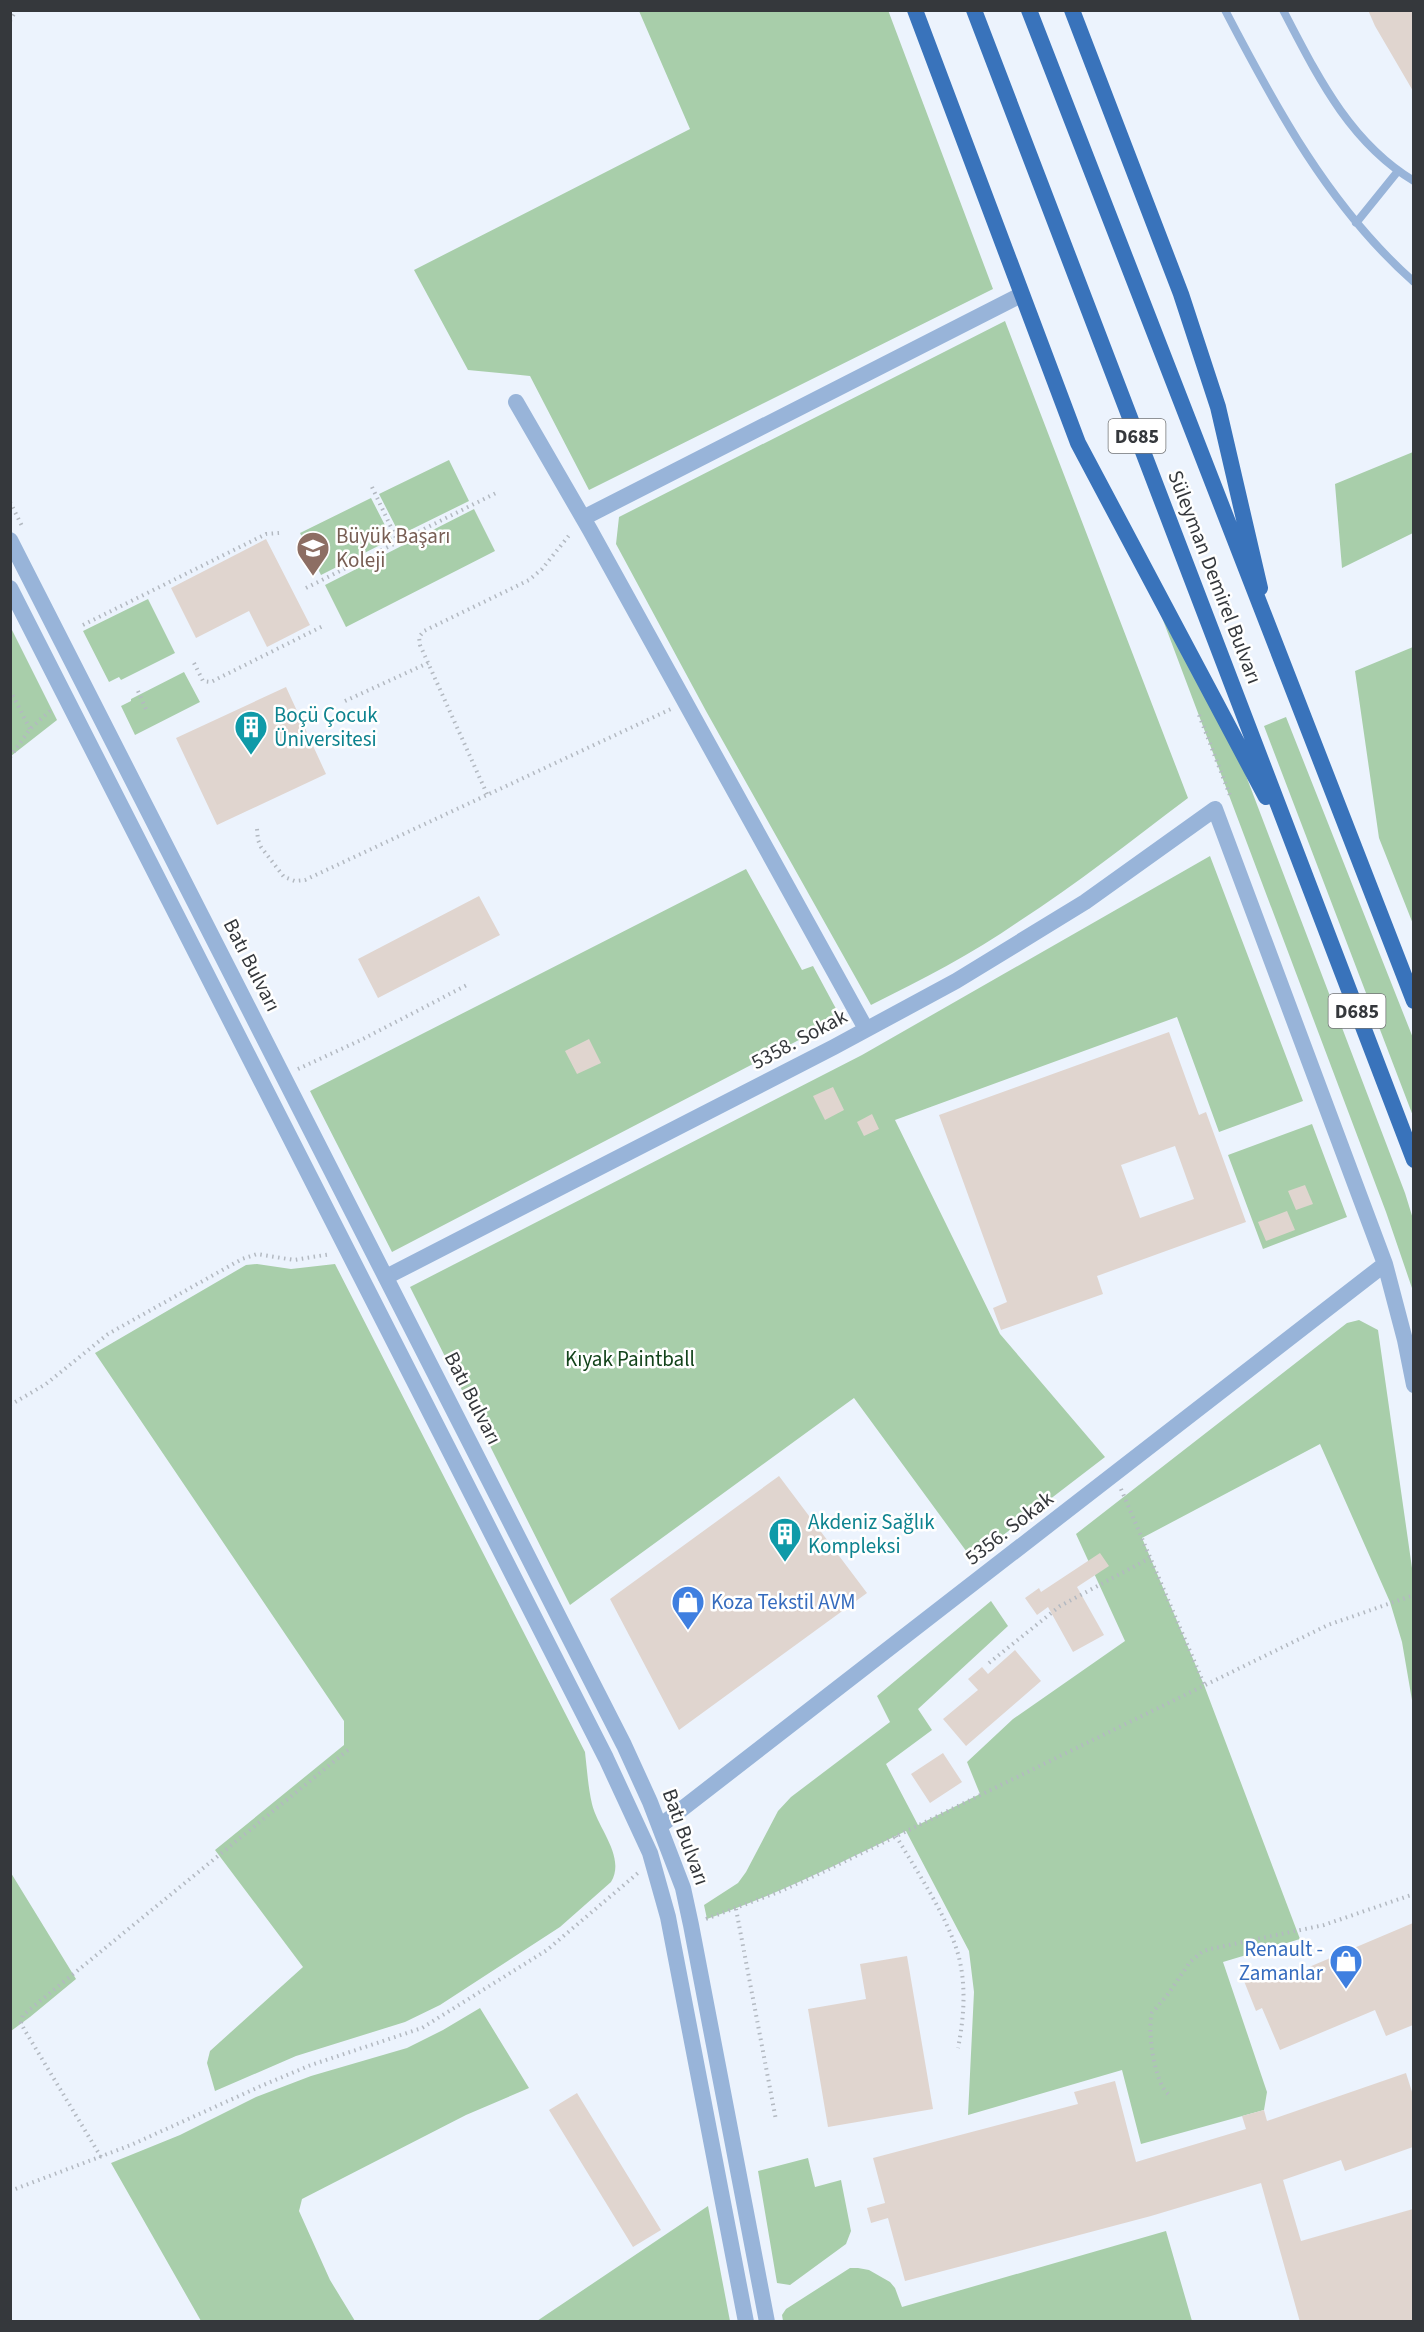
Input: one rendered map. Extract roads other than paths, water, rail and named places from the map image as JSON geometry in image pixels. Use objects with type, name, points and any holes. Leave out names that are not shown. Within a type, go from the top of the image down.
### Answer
[{"type":"highway","points":[[915,10],[1078,443],[1300,862]]},
{"type":"highway","name":"Süleyman Demirel Bulvarı","points":[[974,10],[1413,1160]]},
{"type":"highway","name":"Süleyman Demirel Bulvarı","points":[[1029,10],[1413,1001]]},
{"type":"highway","points":[[1072,10],[1180,294],[1218,407],[1246,520],[1270,633]]},
{"type":"street","points":[[583,518],[1021,295]]},
{"type":"street","points":[[516,402],[583,518],[866,1029]]},
{"type":"street","name":"Batı Bulvarı","points":[[10,540],[624,1745],[660,1826],[683,1888],[691,1925],[767,2322]]},
{"type":"street","name":"Batı Bulvarı","points":[[10,588],[606,1758],[650,1853],[668,1917],[746,2322]]},
{"type":"street","name":"5358. Sokak","points":[[386,1277],[956,981],[1085,902],[1215,809],[1385,1264]]},
{"type":"street","points":[[1385,1264],[1403,1330],[1413,1385]]},
{"type":"street","name":"5356. Sokak","points":[[660,1826],[1385,1264]]},
{"type":"lane","points":[[1225,10],[1303,150],[1356,224],[1413,282]]},
{"type":"lane","points":[[1283,10],[1347,121],[1378,155],[1413,181]]},
{"type":"lane","points":[[1356,224],[1398,171]]},
{"type":"place","name":"Büyük Başarı Koleji","points":[[313,577]]},
{"type":"place","name":"Boçü Çocuk Üniversitesi","points":[[251,756]]},
{"type":"place","name":"Akdeniz Sağlık Kompleksi","points":[[785,1563]]},
{"type":"place","name":"Koza Tekstil AVM","points":[[688,1631]]},
{"type":"place","name":"Renault - Zamanlar","points":[[1346,1990]]},
{"type":"park label","name":"Kıyak Paintball","points":[[630,1359]]}]
